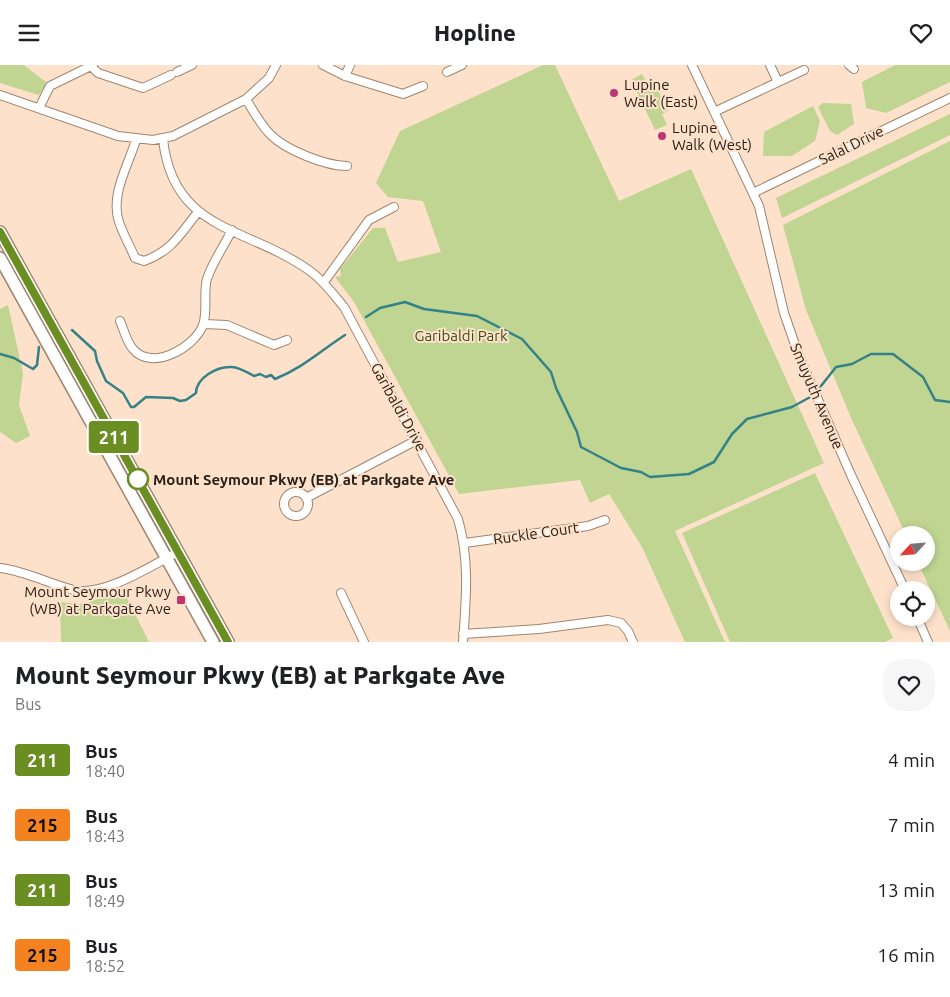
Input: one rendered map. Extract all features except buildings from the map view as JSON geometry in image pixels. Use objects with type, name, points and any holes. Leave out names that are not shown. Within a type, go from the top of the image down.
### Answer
[{"type":"main road","points":[[0,231],[228,642]]},
{"type":"main road","points":[[13,255],[0,257],[213,642]]},
{"type":"street","points":[[39,108],[50,87],[92,65],[98,73],[139,87],[148,87],[192,65]]},
{"type":"street","points":[[0,95],[118,136],[136,140],[163,139],[193,127],[246,99],[268,78],[276,65]]},
{"type":"street","points":[[323,65],[345,75],[403,94],[423,86]]},
{"type":"street","points":[[345,75],[350,65]]},
{"type":"street","points":[[447,72],[460,65]]},
{"type":"street","name":"Smuyuth Avenue","points":[[692,65],[753,193],[769,243],[784,313],[799,356],[857,491],[901,581]]},
{"type":"street","points":[[770,65],[778,82]]},
{"type":"street","points":[[714,112],[804,69]]},
{"type":"street","name":"Salal Drive","points":[[753,193],[950,98]]},
{"type":"street","points":[[246,99],[270,135],[283,144],[325,163],[348,166]]},
{"type":"street","name":"Garibaldi Drive","points":[[163,139],[171,178],[181,194],[198,212],[301,265],[324,282],[344,307],[458,519],[465,543],[468,575],[463,638]]},
{"type":"street","points":[[136,140],[118,192],[116,207],[119,222],[135,258],[144,261],[158,256],[173,245],[198,212]]},
{"type":"street","points":[[324,282],[369,220],[394,207]]},
{"type":"street","points":[[120,321],[133,349],[141,355],[154,358],[172,355],[184,348],[204,325],[208,279],[232,230]]},
{"type":"street","points":[[204,325],[227,325],[274,345],[287,340]]},
{"type":"street","points":[[306,498],[417,440]]},
{"type":"street","name":"Ruckle Court","points":[[465,543],[588,526],[605,520]]},
{"type":"street","points":[[0,568],[75,590],[89,591],[116,583],[178,552]]},
{"type":"street","points":[[341,593],[364,642]]},
{"type":"street","points":[[463,638],[608,620],[620,623],[628,631],[633,642]]},
{"type":"street","points":[[921,626],[928,642]]},
{"type":"green space","points":[[0,65],[24,65],[47,83],[39,95],[0,83]]},
{"type":"green space","name":"Garibaldi Park","points":[[543,65],[555,65],[619,201],[691,169],[824,463],[675,531],[725,642],[685,642],[642,547],[609,494],[590,503],[580,480],[459,494],[354,302],[335,277],[341,276],[340,269],[373,228],[385,228],[398,262],[441,252],[423,201],[388,197],[376,183],[400,131]]},
{"type":"green space","points":[[895,65],[950,65],[950,82],[886,113],[866,108],[862,82]]},
{"type":"green space","points":[[642,74],[648,85],[654,82],[668,111],[662,114],[667,125],[655,130],[631,80]]},
{"type":"green space","points":[[823,103],[851,104],[854,124],[837,135],[830,131],[818,107]]},
{"type":"green space","points":[[813,106],[820,121],[815,141],[792,156],[763,156],[764,132]]},
{"type":"green space","points":[[950,114],[950,135],[782,218],[776,198]]},
{"type":"green space","points":[[950,141],[950,631],[935,599],[935,581],[926,581],[922,571],[935,571],[935,526],[902,526],[852,420],[806,310],[783,225]]},
{"type":"green space","points":[[8,305],[23,373],[19,405],[30,436],[16,443],[0,432],[0,309]]},
{"type":"green space","points":[[815,473],[893,638],[885,642],[730,642],[682,533]]},
{"type":"green space","points":[[124,592],[149,642],[61,642],[60,602],[80,604]]},
{"type":"waterway","points":[[366,317],[380,308],[405,302],[424,309],[477,316],[522,339],[551,372],[556,388],[577,432],[581,447],[621,468],[641,472],[650,477],[689,474],[714,462],[732,434],[747,419],[792,407],[814,395]]},
{"type":"waterway","points":[[72,330],[95,351],[97,361],[106,381],[123,393],[131,407],[134,407],[146,397],[186,400],[196,393],[203,378],[214,371],[226,367],[237,368],[254,376],[260,374],[266,377],[271,375],[275,379],[303,364],[345,335]]},
{"type":"waterway","points":[[0,354],[14,358],[33,369],[37,365],[39,347]]},
{"type":"waterway","points":[[817,391],[836,367],[852,364],[871,354],[893,354],[923,377],[935,400],[950,402]]},
{"type":"bus line","name":"211","points":[[0,232],[228,642]]},
{"type":"place","name":"Lupine Walk (East)","points":[[614,93]]},
{"type":"place","name":"Lupine Walk (West)","points":[[662,136]]},
{"type":"place","name":"Mount Seymour Pkwy (EB) at Parkgate Ave","points":[[138,479]]},
{"type":"place","name":"Mount Seymour Pkwy (WB) at Parkgate Ave","points":[[181,600]]}]
